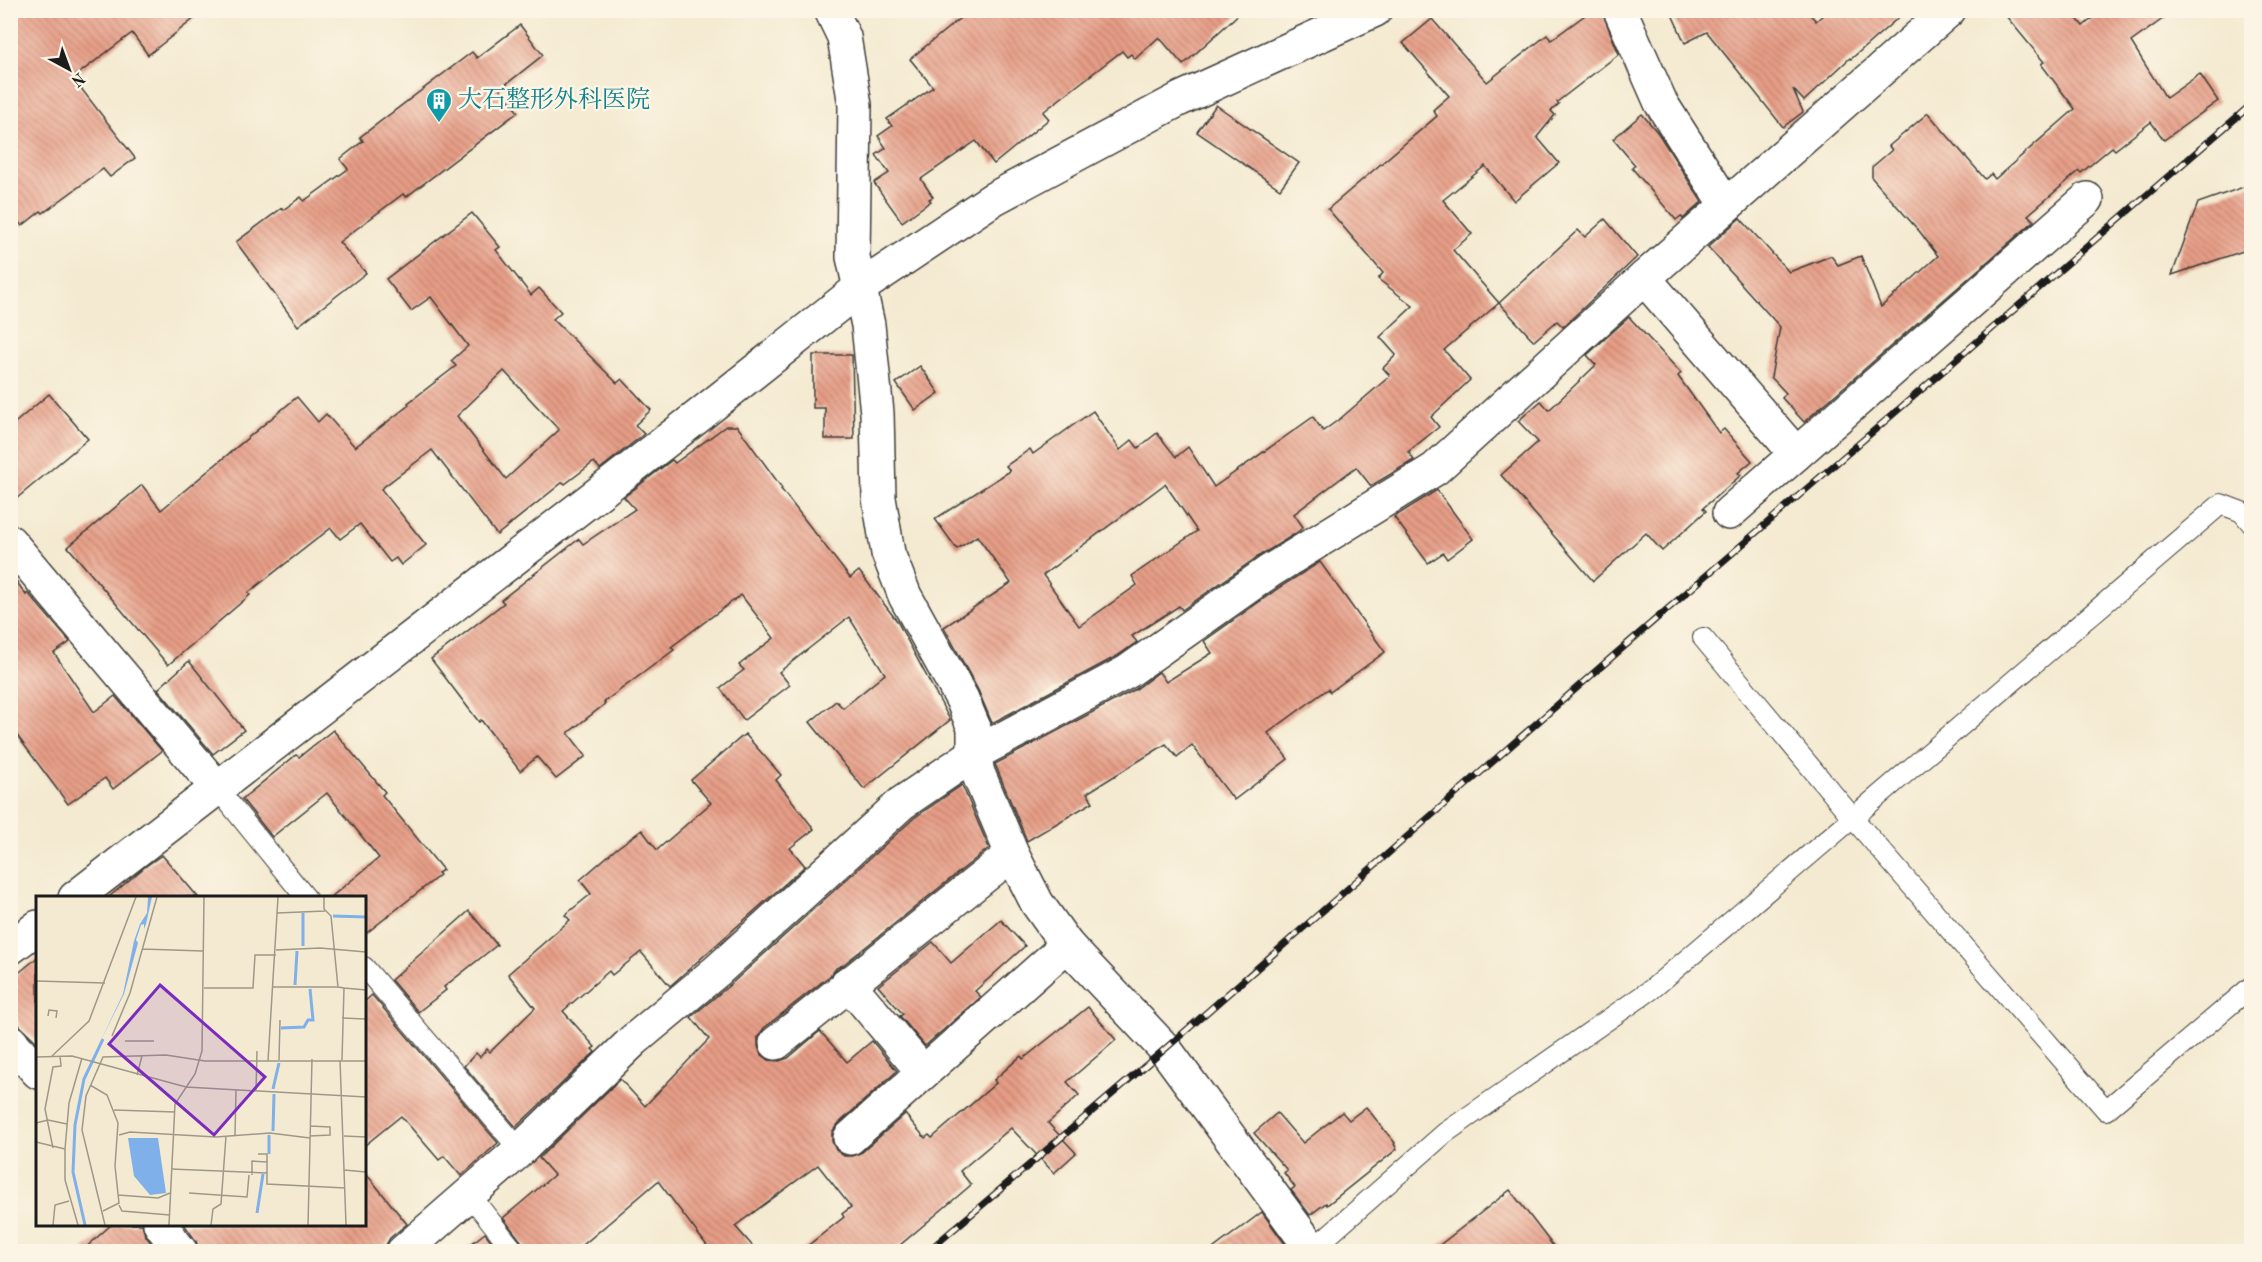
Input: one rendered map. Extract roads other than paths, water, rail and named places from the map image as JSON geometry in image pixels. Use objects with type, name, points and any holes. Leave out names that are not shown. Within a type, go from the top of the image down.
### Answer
[{"type":"street","points":[[831,10],[844,37],[855,105],[853,257],[868,325],[877,413],[879,498],[888,553],[905,596],[962,699],[974,728],[978,773],[1012,854],[1036,903],[1067,945],[1165,1049],[1313,1250]]},
{"type":"street","points":[[76,896],[696,418],[861,287],[993,199],[1180,99],[1375,10]]},
{"type":"street","points":[[1620,10],[1661,103],[1726,205]]},
{"type":"street","points":[[403,1251],[520,1150],[634,1040],[718,970],[902,802],[975,754],[1127,672],[1270,571],[1435,469],[1644,278],[1949,10]]},
{"type":"street","points":[[1729,513],[2087,199]]},
{"type":"street","points":[[1644,278],[1796,454]]},
{"type":"street","points":[[10,542],[217,788]]},
{"type":"street","points":[[776,1042],[1012,854]]},
{"type":"street","points":[[10,948],[36,928]]},
{"type":"street","points":[[850,1137],[1067,945]]},
{"type":"street","points":[[848,983],[923,1072]]},
{"type":"street","points":[[10,1041],[36,1070]]},
{"type":"street","points":[[162,1226],[181,1251]]},
{"type":"lane","points":[[1313,1250],[1445,1133],[1652,989],[2221,504],[2242,512],[2252,524]]},
{"type":"lane","points":[[1703,639],[1852,817],[2106,1110],[2252,986]]},
{"type":"lane","points":[[217,788],[305,896]]},
{"type":"lane","points":[[366,968],[520,1150]]},
{"type":"lane","points":[[469,1194],[515,1251]]},
{"type":"railway","points":[[927,1252],[1165,1049],[1612,657],[2252,104]]},
{"type":"place","name":"大石整形外科医院","points":[[439,124]]}]
